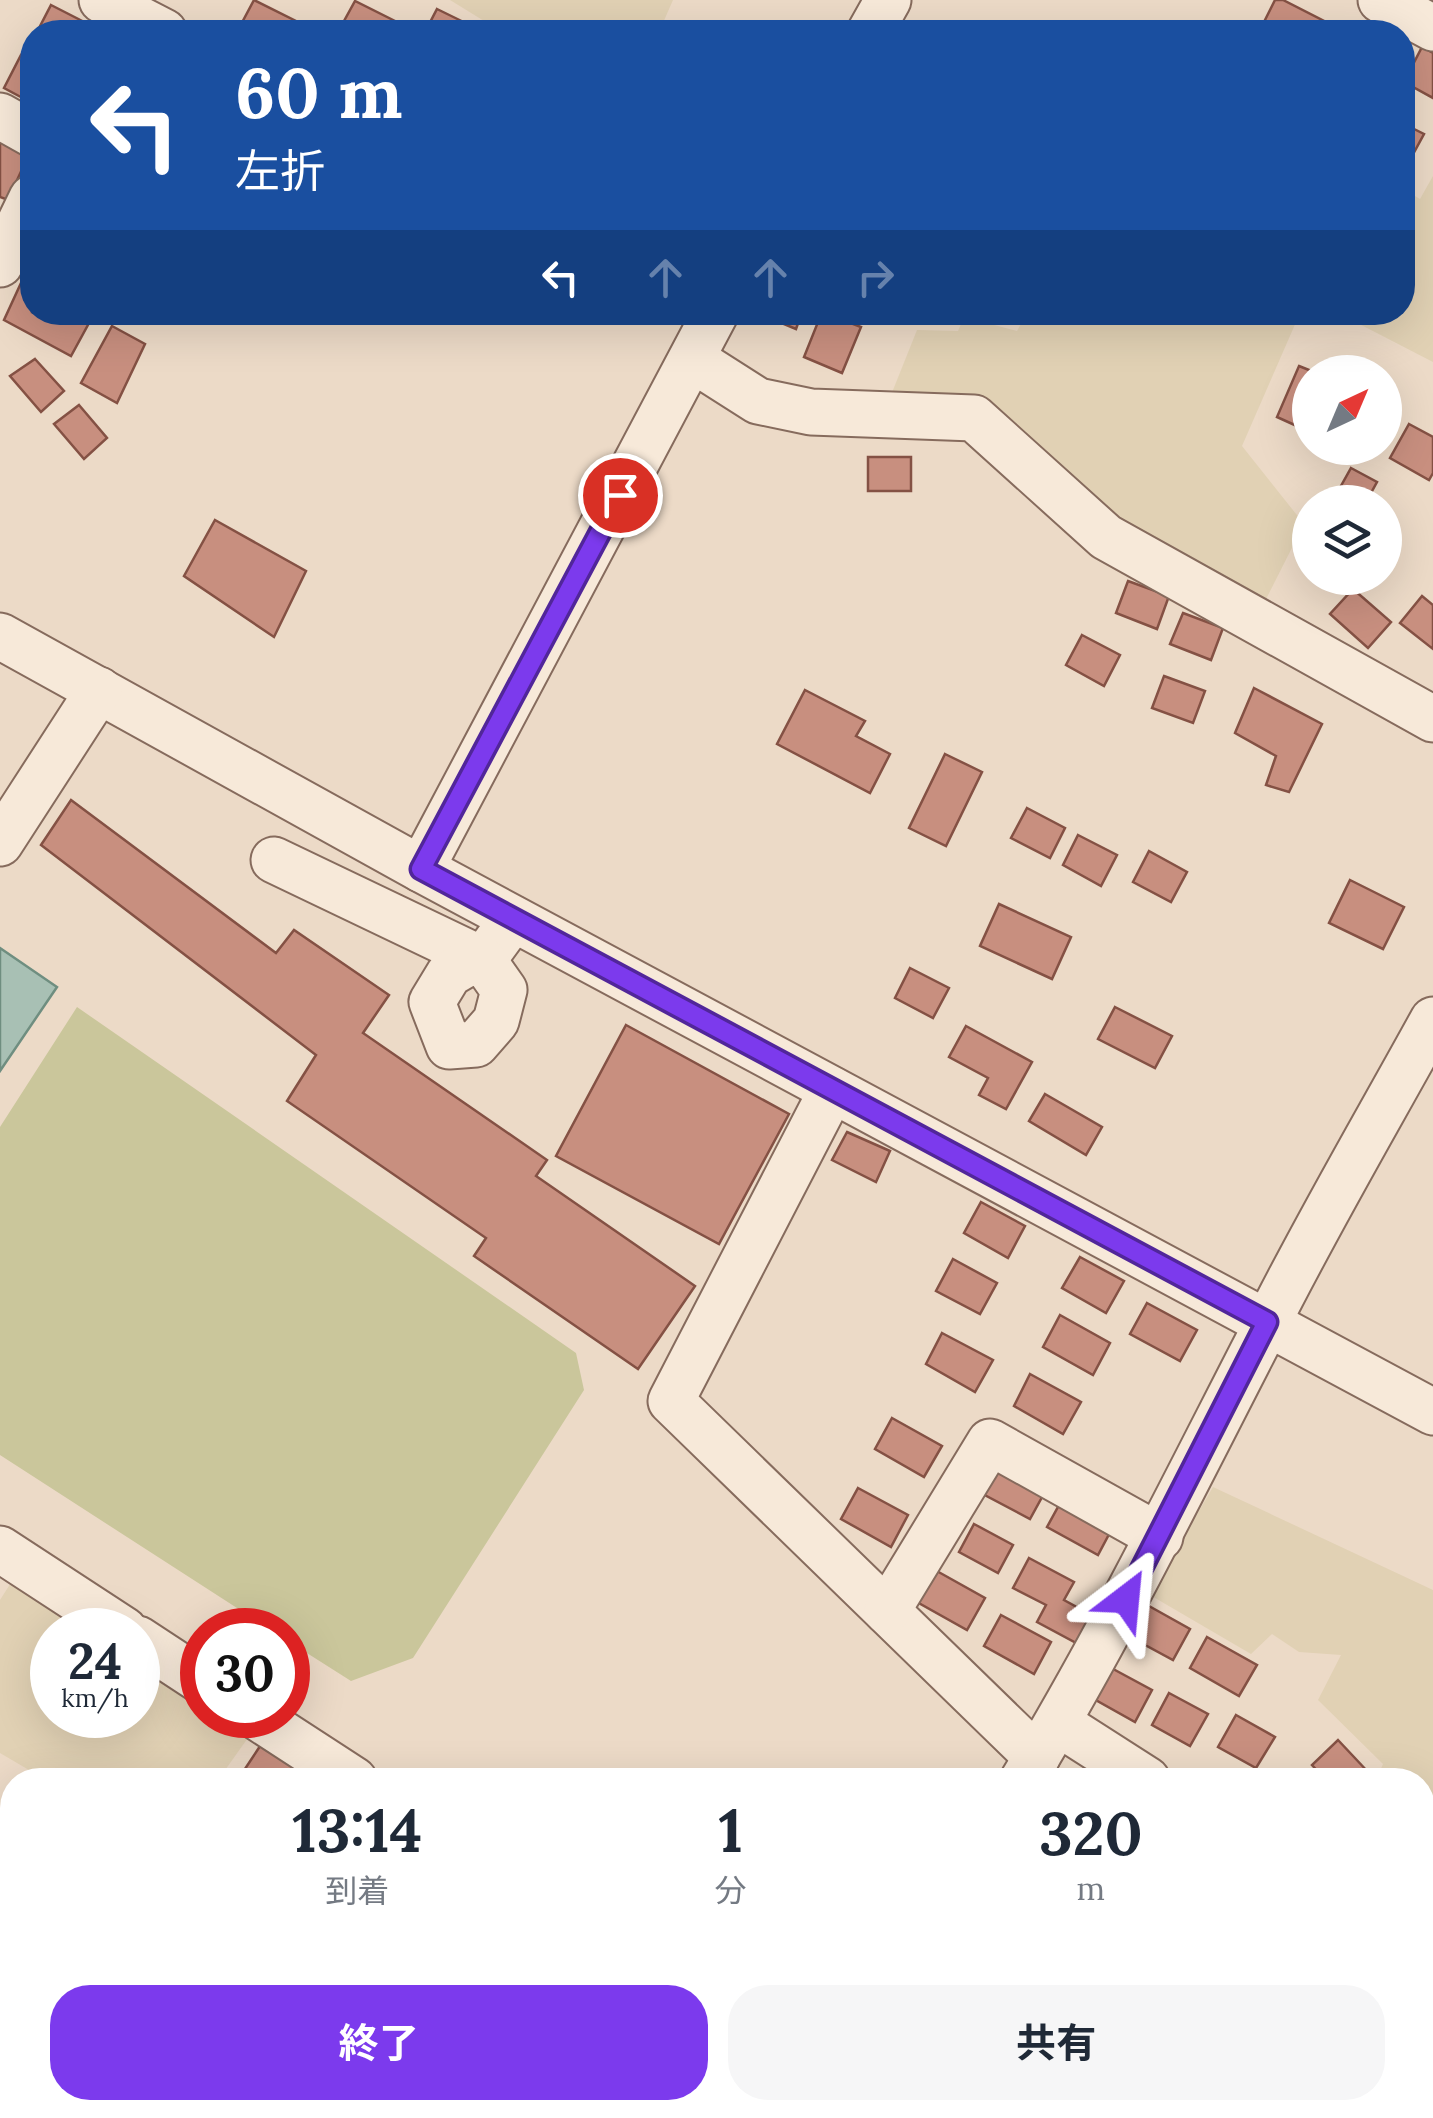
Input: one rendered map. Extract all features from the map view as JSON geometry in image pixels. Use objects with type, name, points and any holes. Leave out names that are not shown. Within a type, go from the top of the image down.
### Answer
[{"type":"street","points":[[1382,0],[1433,28]]},
{"type":"street","points":[[0,264],[20,223]]},
{"type":"street","points":[[421,869],[700,328],[758,401],[811,412],[974,418],[1106,537],[1433,719]]},
{"type":"street","points":[[0,636],[513,919],[1433,1412]]},
{"type":"street","points":[[0,843],[99,690]]},
{"type":"street","points":[[274,860],[480,959],[513,919]]},
{"type":"street","points":[[1039,1753],[1160,1537],[1267,1322],[1433,1020]]},
{"type":"street","points":[[832,1090],[671,1401],[1039,1753],[1099,1768]]},
{"type":"street","points":[[887,1611],[990,1442],[1160,1537]]},
{"type":"street","points":[[1,1552],[89,1608]]},
{"type":"street","points":[[289,1738],[336,1768]]},
{"type":"shaded area","points":[[450,0],[673,0],[664,20],[482,20]]},
{"type":"shaded area","points":[[1433,176],[1433,362],[1361,325],[1415,325],[1415,196],[1420,199]]},
{"type":"shaded area","points":[[961,325],[994,325],[1017,331],[1020,325],[1295,325],[1242,446],[1292,509],[1292,548],[1261,609],[1127,537],[981,410],[889,400],[917,330],[958,331]]},
{"type":"shaded area","points":[[0,948],[57,987],[0,1071]]},
{"type":"shaded area","points":[[77,1007],[576,1353],[584,1390],[413,1658],[351,1681],[310,1655],[310,1608],[237,1608],[0,1455],[0,1127]]},
{"type":"shaded area","points":[[1213,1487],[1433,1590],[1433,1768],[1381,1768],[1383,1764],[1318,1700],[1341,1655],[1299,1652],[1272,1634],[1251,1654],[1150,1595]]},
{"type":"shaded area","points":[[14,1578],[65,1608],[30,1608],[30,1738],[160,1738],[160,1668],[180,1681],[180,1738],[248,1738],[227,1768],[26,1768],[0,1753],[0,1600]]},
{"type":"building","points":[[254,0],[294,20],[243,20]]},
{"type":"building","points":[[1275,0],[1283,0],[1322,20],[1265,20]]},
{"type":"building","points":[[355,1],[393,20],[345,20]]},
{"type":"building","points":[[51,5],[80,20],[43,20]]},
{"type":"building","points":[[437,9],[459,20],[431,20]]},
{"type":"building","points":[[1422,47],[1433,53],[1433,98],[1415,88],[1415,61]]},
{"type":"building","points":[[20,57],[20,97],[4,88]]},
{"type":"building","points":[[1415,130],[1424,134],[1415,151]]},
{"type":"building","points":[[0,139],[20,149],[20,174],[8,200],[0,197]]},
{"type":"building","points":[[20,285],[20,325],[88,325],[71,356],[4,320]]},
{"type":"building","points":[[817,325],[861,327],[842,373],[804,357]]},
{"type":"building","points":[[112,326],[145,344],[117,403],[81,383]]},
{"type":"building","points":[[35,359],[64,391],[41,412],[10,376]]},
{"type":"building","points":[[1292,382],[1292,424],[1277,417]]},
{"type":"building","points":[[79,405],[107,438],[84,459],[54,424]]},
{"type":"building","points":[[1409,424],[1433,437],[1433,473],[1429,480],[1402,465],[1402,437]]},
{"type":"building","points":[[868,457],[911,457],[911,491],[868,491]]},
{"type":"building","points":[[1351,468],[1377,482],[1375,485],[1342,485]]},
{"type":"building","points":[[215,520],[306,571],[274,637],[184,576]]},
{"type":"building","points":[[1128,581],[1169,596],[1157,629],[1116,613]]},
{"type":"building","points":[[1347,595],[1360,595],[1391,622],[1368,648],[1330,614]]},
{"type":"building","points":[[1422,596],[1433,605],[1433,649],[1400,623]]},
{"type":"building","points":[[1183,613],[1223,628],[1211,660],[1170,644]]},
{"type":"building","points":[[1082,635],[1120,655],[1104,686],[1066,665]]},
{"type":"building","points":[[1164,676],[1205,691],[1193,723],[1152,708]]},
{"type":"building","points":[[1254,688],[1322,724],[1289,792],[1266,785],[1276,756],[1235,733]]},
{"type":"building","points":[[805,690],[865,721],[856,736],[890,754],[870,793],[777,744]]},
{"type":"building","points":[[945,754],[982,772],[946,846],[909,828]]},
{"type":"building","points":[[71,800],[276,953],[294,930],[389,995],[363,1033],[547,1160],[536,1176],[695,1286],[638,1369],[474,1256],[486,1238],[287,1101],[316,1055],[41,845]]},
{"type":"building","points":[[1027,808],[1065,828],[1050,858],[1011,838]]},
{"type":"building","points":[[1078,835],[1117,855],[1101,886],[1063,865]]},
{"type":"building","points":[[1149,851],[1187,872],[1171,902],[1133,882]]},
{"type":"building","points":[[1350,880],[1404,907],[1383,949],[1329,923]]},
{"type":"building","points":[[999,904],[1071,937],[1052,979],[980,946]]},
{"type":"building","points":[[910,968],[949,988],[933,1018],[895,998]]},
{"type":"building","points":[[1115,1007],[1172,1036],[1155,1068],[1098,1039]]},
{"type":"building","points":[[626,1025],[789,1114],[719,1244],[556,1156]]},
{"type":"building","points":[[966,1026],[1032,1062],[1006,1109],[979,1095],[988,1078],[949,1057]]},
{"type":"building","points":[[1045,1094],[1102,1127],[1086,1155],[1029,1121]]},
{"type":"building","points":[[847,1132],[890,1151],[876,1182],[832,1160]]},
{"type":"building","points":[[981,1202],[1025,1226],[1008,1258],[964,1233]]},
{"type":"building","points":[[1080,1257],[1124,1281],[1106,1313],[1062,1288]]},
{"type":"building","points":[[953,1259],[997,1283],[980,1314],[936,1291]]},
{"type":"building","points":[[1147,1303],[1197,1330],[1180,1361],[1130,1334]]},
{"type":"building","points":[[1060,1315],[1110,1343],[1093,1375],[1043,1347]]},
{"type":"building","points":[[942,1333],[993,1360],[975,1392],[926,1364]]},
{"type":"building","points":[[1030,1374],[1081,1402],[1063,1434],[1014,1406]]},
{"type":"building","points":[[892,1418],[942,1446],[924,1477],[875,1449]]},
{"type":"building","points":[[997,1460],[1047,1488],[1030,1519],[979,1492]]},
{"type":"building","points":[[858,1488],[908,1515],[891,1547],[841,1519]]},
{"type":"building","points":[[1064,1496],[1115,1523],[1098,1555],[1047,1527]]},
{"type":"building","points":[[974,1524],[1013,1545],[998,1573],[959,1552]]},
{"type":"building","points":[[1029,1558],[1074,1582],[1064,1600],[1095,1617],[1080,1645],[1037,1622],[1046,1605],[1013,1588]]},
{"type":"building","points":[[935,1570],[985,1598],[967,1630],[917,1602]]},
{"type":"building","points":[[1140,1601],[1190,1629],[1173,1660],[1123,1633]]},
{"type":"building","points":[[1001,1615],[1051,1642],[1034,1674],[984,1646]]},
{"type":"building","points":[[1207,1637],[1257,1665],[1239,1696],[1190,1668]]},
{"type":"building","points":[[1102,1663],[1152,1690],[1135,1722],[1085,1694]]},
{"type":"building","points":[[1169,1693],[1208,1714],[1190,1746],[1152,1725]]},
{"type":"building","points":[[1236,1715],[1275,1737],[1256,1768],[1218,1747]]},
{"type":"building","points":[[265,1738],[274,1738],[304,1759],[298,1768],[246,1768]]},
{"type":"building","points":[[1338,1740],[1364,1768],[1315,1768],[1312,1765]]},
{"type":"route","points":[[620,495],[421,869],[1267,1322],[1126,1599]]}]
